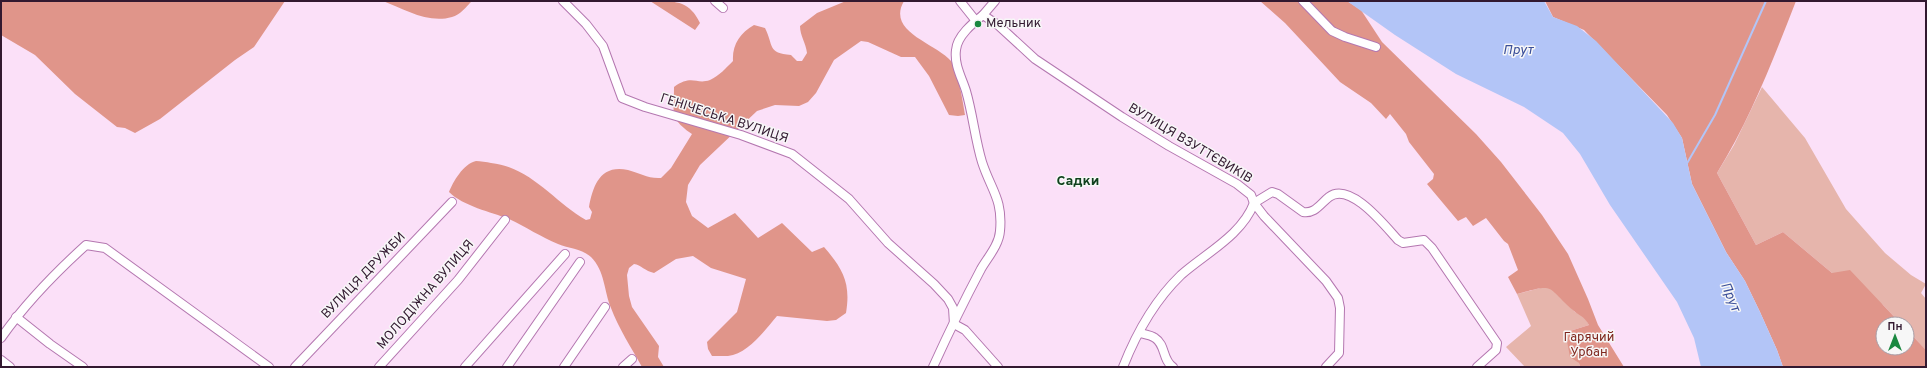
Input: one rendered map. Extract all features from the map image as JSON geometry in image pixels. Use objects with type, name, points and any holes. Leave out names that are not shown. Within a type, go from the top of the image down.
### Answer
[{"type":"street","name":"ГЕНІЧЕСЬКА ВУЛИЦЯ","points":[[564,1],[586,24],[603,46],[622,98],[741,135],[792,154],[849,199],[888,243],[934,284],[948,299],[953,308],[954,324]]},
{"type":"street","points":[[715,1],[723,8]]},
{"type":"street","points":[[960,1],[976,21]]},
{"type":"street","points":[[933,367],[982,268],[997,242],[1000,233],[1001,212],[998,199],[982,164],[966,91],[959,74],[956,59],[958,43],[976,21],[984,16],[995,1]]},
{"type":"street","points":[[1303,1],[1332,31],[1376,47]]},
{"type":"street","name":"ВУЛИЦЯ ВЗУТТЄВИКІВ","points":[[984,16],[998,25],[1035,59],[1136,126],[1237,184],[1251,195],[1254,203],[1246,219],[1236,230],[1181,275],[1161,297],[1140,333],[1123,367]]},
{"type":"street","points":[[1326,367],[1339,354],[1340,308],[1338,298],[1326,281],[1264,216],[1254,203],[1272,192],[1278,194],[1303,212],[1308,213],[1313,211],[1329,196],[1336,193],[1342,194],[1366,206],[1398,240],[1403,243],[1424,240],[1432,248],[1497,343],[1496,350],[1477,367]]},
{"type":"street","name":"ВУЛИЦЯ ДРУЖБИ","points":[[295,367],[452,202]]},
{"type":"street","name":"МОЛОДІЖНА ВУЛИЦЯ","points":[[379,367],[458,280],[505,220]]},
{"type":"street","points":[[1,338],[16,317],[86,245],[95,245],[105,248],[146,276],[269,367]]},
{"type":"street","points":[[465,367],[490,341],[565,254]]},
{"type":"street","points":[[507,367],[580,262]]},
{"type":"street","points":[[564,367],[605,307]]},
{"type":"street","points":[[16,317],[50,344],[83,367]]},
{"type":"street","points":[[954,324],[965,330],[998,367]]},
{"type":"street","points":[[1140,333],[1155,338],[1164,350],[1168,364],[1173,367]]},
{"type":"street","points":[[623,367],[632,359]]},
{"type":"street","points":[[1,360],[10,367]]},
{"type":"shaded area","points":[[1762,87],[1805,138],[1846,209],[1885,253],[1911,275],[1926,284],[1921,293],[1926,299],[1926,350],[1915,338],[1915,316],[1893,316],[1883,305],[1832,273],[1783,232],[1756,245],[1717,173],[1734,145]]},
{"type":"shaded area","points":[[1544,287],[1553,289],[1575,312],[1584,316],[1589,325],[1570,331],[1580,367],[1525,367],[1506,347],[1531,326],[1517,294]]},
{"type":"green space","points":[[1,1],[285,1],[254,47],[235,60],[160,119],[135,133],[125,128],[117,127],[75,94],[35,55],[1,35]]},
{"type":"green space","points":[[383,1],[472,1],[458,14],[452,17],[434,19],[416,15]]},
{"type":"green space","points":[[650,1],[680,3],[696,15],[700,23],[695,30]]},
{"type":"green space","points":[[846,1],[904,1],[900,12],[902,21],[907,29],[944,55],[954,66],[960,87],[965,115],[949,115],[929,76],[915,57],[901,57],[868,42],[861,41],[834,60],[816,93],[808,102],[799,106],[775,105],[757,111],[700,165],[688,185],[686,202],[692,216],[708,228],[735,213],[758,238],[782,223],[812,252],[824,247],[841,270],[846,285],[846,313],[836,320],[827,321],[777,316],[756,340],[742,351],[728,356],[712,356],[708,349],[707,342],[737,312],[746,279],[711,268],[693,256],[676,259],[654,273],[634,264],[629,268],[627,275],[629,296],[632,307],[659,346],[658,357],[664,367],[642,367],[614,315],[602,275],[591,257],[583,252],[562,246],[509,219],[469,205],[449,192],[453,183],[463,169],[476,161],[488,162],[518,171],[542,186],[574,213],[586,220],[590,219],[592,212],[589,207],[593,192],[596,184],[604,174],[611,170],[618,169],[628,170],[652,178],[661,178],[671,168],[692,134],[679,124],[674,115],[674,87],[680,83],[690,80],[710,80],[719,74],[733,61],[734,50],[738,40],[749,28],[754,25],[765,28],[772,48],[783,54],[791,55],[797,61],[802,61],[807,53],[800,26],[817,13]]},
{"type":"green space","name":"Гарячий Урбан","points":[[1260,1],[1347,1],[1361,10],[1382,42],[1476,134],[1501,162],[1542,215],[1568,254],[1598,325],[1624,367],[1580,367],[1579,363],[1570,357],[1567,341],[1570,331],[1589,325],[1585,319],[1550,289],[1539,288],[1517,294],[1508,277],[1518,270],[1508,244],[1486,218],[1473,226],[1466,217],[1458,221],[1427,184],[1433,179],[1434,174],[1409,142],[1406,134],[1390,114],[1386,119],[1371,103],[1340,82],[1285,23]]},
{"type":"green space","points":[[1545,1],[1796,1],[1751,110],[1717,173],[1756,245],[1783,232],[1832,273],[1850,270],[1893,316],[1875,316],[1875,356],[1915,356],[1915,338],[1926,350],[1926,367],[1783,367],[1777,350],[1745,281],[1726,252],[1692,184],[1682,138],[1667,115],[1584,30],[1553,17]]},
{"type":"water","name":"Прут","points":[[1347,1],[1544,1],[1553,17],[1577,26],[1596,41],[1673,123],[1682,138],[1692,184],[1726,252],[1745,281],[1777,350],[1783,367],[1701,367],[1694,338],[1677,302],[1610,205],[1580,154],[1563,133],[1524,107],[1456,74],[1395,35]]},
{"type":"waterway","points":[[1686,165],[1715,115],[1766,1]]},
{"type":"place","name":"Мельник","points":[[978,24]]},
{"type":"district","name":"Садки","points":[[1078,181]]}]
